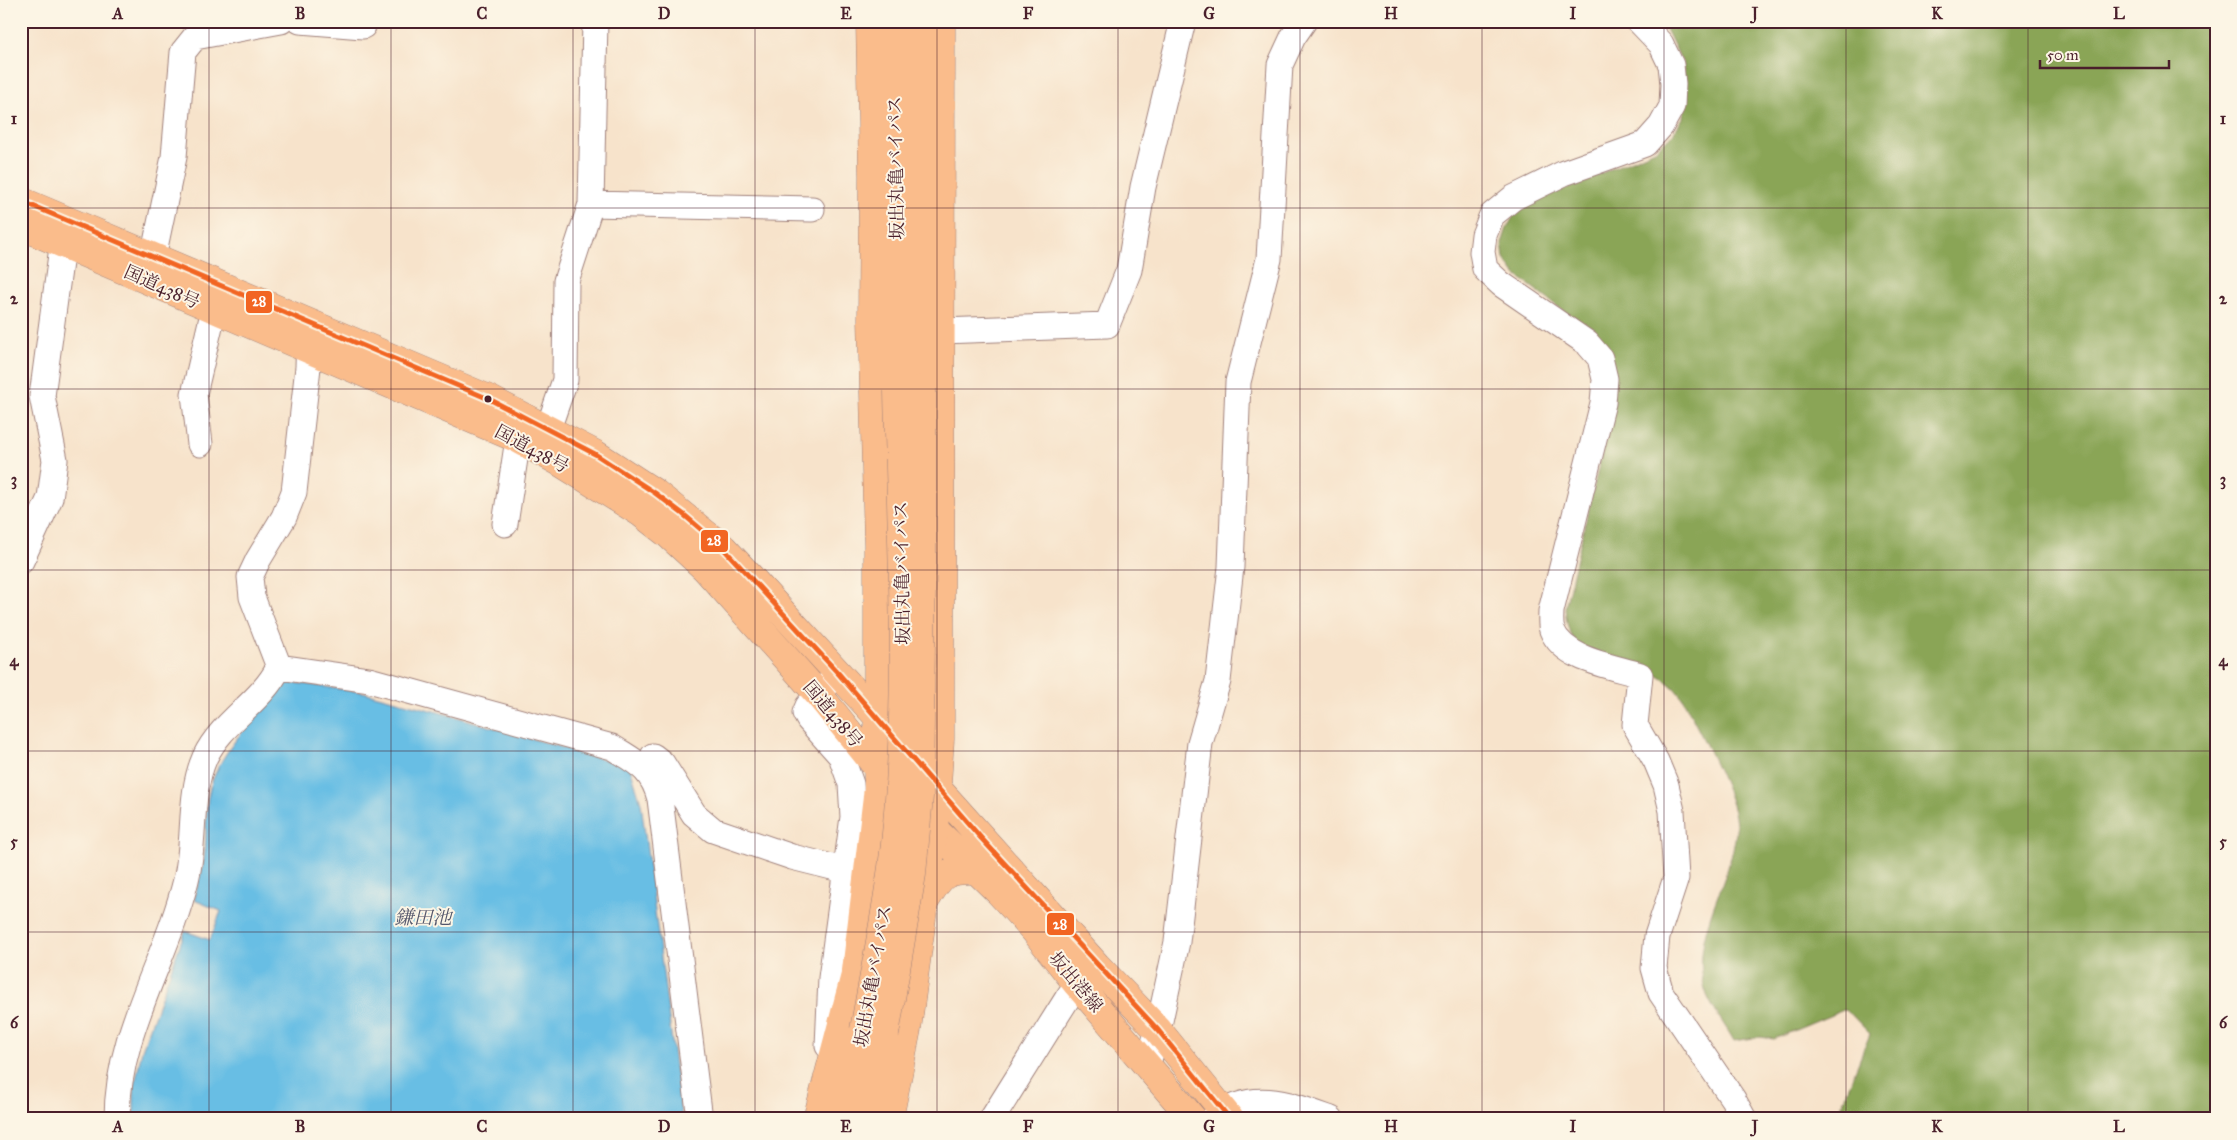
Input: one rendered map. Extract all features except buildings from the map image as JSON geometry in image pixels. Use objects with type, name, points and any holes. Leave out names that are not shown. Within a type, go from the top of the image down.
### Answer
[{"type":"main road","points":[[817,1119],[856,971],[857,873],[878,788],[878,544],[872,319],[873,176],[870,21]]},
{"type":"main road","name":"坂出丸亀バイパス","points":[[894,21],[910,390]]},
{"type":"main road","name":"坂出丸亀バイパス","points":[[865,1119],[895,843],[901,753],[918,21]]},
{"type":"main road","points":[[889,1119],[907,1029],[934,829],[940,739],[941,21]]},
{"type":"main road","name":"国道438号","points":[[21,202],[64,232],[308,336],[518,439],[588,479],[641,513],[668,534],[732,597],[818,694],[877,767],[894,783],[934,829]]},
{"type":"main road","name":"国道438号","points":[[21,226],[64,232]]},
{"type":"main road","name":"国道438号","points":[[149,268],[214,309],[308,336],[488,399],[595,454],[655,493],[684,514],[728,554],[838,673],[936,787]]},
{"type":"main road","points":[[816,649],[843,667],[863,663],[877,651]]},
{"type":"main road","name":"坂出港線","points":[[936,787],[1087,975],[1147,1066],[1193,1119]]},
{"type":"main road","name":"坂出港線","points":[[934,829],[974,870],[998,891],[1034,930],[1087,975],[1158,1030],[1222,1116]]},
{"type":"main road","points":[[924,903],[945,873],[956,869],[974,870]]},
{"type":"main road","name":"坂出丸亀バイパス","points":[[842,1119],[875,1032]]},
{"type":"street","points":[[149,268],[174,157],[183,52],[195,37],[281,21]]},
{"type":"street","points":[[300,21],[363,26],[364,21]]},
{"type":"street","points":[[548,429],[565,380],[566,281],[591,204],[595,21]]},
{"type":"street","points":[[942,331],[1107,325],[1129,270],[1143,187],[1183,21]]},
{"type":"street","points":[[1147,1066],[1158,1030],[1177,942],[1200,743],[1218,681],[1231,567],[1238,382],[1269,259],[1280,65],[1304,21]]},
{"type":"street","points":[[1639,21],[1661,44],[1671,65],[1673,84],[1672,106],[1662,126],[1645,144],[1564,173],[1513,198],[1492,215],[1484,234],[1482,252],[1485,269],[1501,284],[1587,343],[1600,358],[1605,379],[1603,403],[1551,611],[1552,629],[1560,643],[1572,654],[1640,675],[1635,725],[1656,761],[1666,784],[1672,811],[1676,878],[1657,936],[1654,968],[1660,994],[1733,1099],[1744,1119]]},
{"type":"street","points":[[591,204],[812,209]]},
{"type":"street","points":[[21,560],[50,498],[55,460],[42,396],[64,232]]},
{"type":"street","points":[[200,444],[194,394],[214,309]]},
{"type":"street","points":[[117,1119],[117,1099],[122,1061],[131,1031],[179,908],[187,877],[196,788],[205,756],[220,734],[272,681],[279,667],[252,597],[250,577],[284,517],[294,492],[308,367],[308,336]]},
{"type":"street","points":[[505,524],[518,439]]},
{"type":"street","points":[[279,667],[369,680],[612,747],[646,771],[656,782],[660,799],[700,1119]]},
{"type":"street","points":[[828,1046],[831,978],[857,873],[851,784],[841,756],[805,713],[808,706],[838,673]]},
{"type":"street","points":[[621,753],[637,751],[653,756],[662,763],[694,814],[713,830],[792,856],[857,873]]},
{"type":"street","points":[[992,1119],[1087,975]]},
{"type":"street","points":[[1222,1116],[1264,1100],[1277,1101],[1331,1119]]},
{"type":"green space","points":[[1658,21],[2216,21],[2216,1119],[1836,1119],[1870,1034],[1846,1009],[1774,1039],[1760,1037],[1734,1041],[1710,1002],[1702,973],[1704,940],[1730,861],[1736,828],[1734,811],[1716,764],[1686,705],[1671,685],[1650,671],[1585,647],[1578,643],[1570,634],[1565,608],[1614,402],[1596,336],[1515,274],[1504,259],[1502,243],[1514,215],[1529,204],[1655,150],[1673,134],[1683,118],[1685,93],[1683,64],[1667,31]]},
{"type":"water","name":"鎌田池","points":[[288,682],[363,692],[630,767],[641,803],[682,1119],[134,1119],[134,1089],[142,1050],[185,931],[210,940],[221,911],[194,900],[204,859],[208,798],[213,779],[219,765],[236,740]]},
{"type":"transit line","name":"28","points":[[21,201],[489,399],[595,454],[655,493],[683,514],[723,548],[838,673],[981,838],[1158,1030],[1230,1119]]}]
